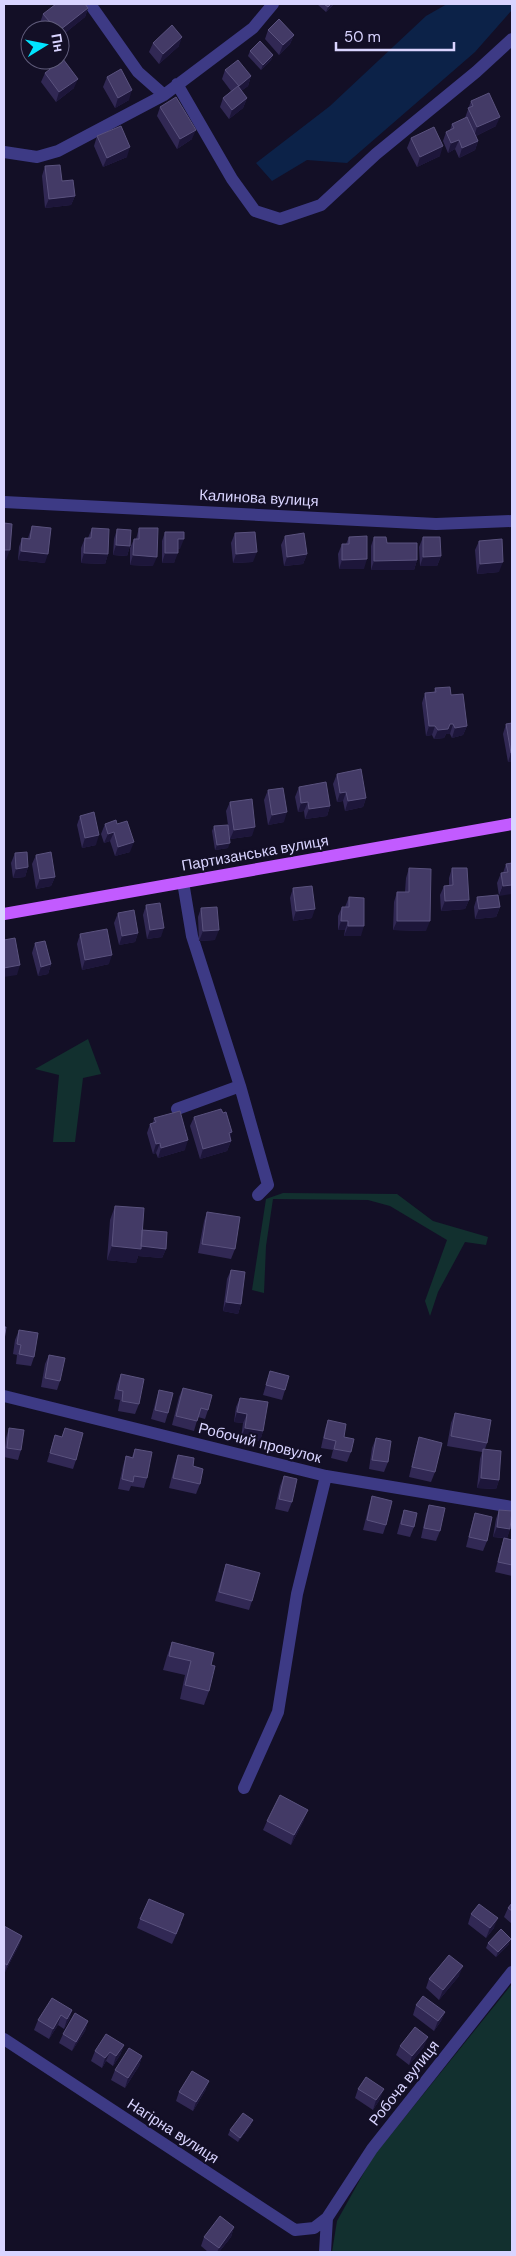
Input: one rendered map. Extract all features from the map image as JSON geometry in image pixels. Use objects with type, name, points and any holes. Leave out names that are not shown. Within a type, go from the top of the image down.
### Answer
[{"type":"main road","name":"Партизанська вулиця","points":[[4,914],[512,824]]},
{"type":"street","points":[[90,4],[138,72],[164,95]]},
{"type":"street","points":[[4,152],[37,157],[58,151],[164,95],[253,28],[273,4]]},
{"type":"street","points":[[178,84],[232,179],[255,211],[280,219],[321,205],[376,154],[476,72],[512,39]]},
{"type":"street","name":"Калинова вулиця","points":[[4,502],[436,524],[512,521]]},
{"type":"street","points":[[184,882],[192,936],[240,1086],[268,1185],[258,1195]]},
{"type":"street","points":[[177,1109],[240,1086]]},
{"type":"street","name":"Робочий провулок","points":[[4,1396],[326,1476],[512,1507]]},
{"type":"street","points":[[244,1788],[278,1712],[297,1594],[326,1476]]},
{"type":"street","name":"Робоча вулиця","points":[[327,2218],[372,2149],[512,1972]]},
{"type":"street","name":"Нагірна вулиця","points":[[4,2039],[296,2230],[314,2228],[327,2218]]},
{"type":"street","points":[[325,2252],[327,2218]]},
{"type":"green space","points":[[88,1039],[101,1074],[83,1078],[75,1142],[53,1142],[59,1075],[35,1069]]},
{"type":"green space","points":[[283,1193],[397,1194],[433,1221],[488,1237],[486,1245],[465,1242],[438,1292],[430,1316],[425,1301],[447,1240],[390,1206],[368,1200],[273,1199],[266,1246],[264,1293],[252,1290],[266,1199]]},
{"type":"green space","points":[[512,1984],[512,2252],[332,2252],[337,2221],[372,2158]]},
{"type":"water","points":[[447,4],[512,4],[512,10],[475,52],[347,163],[307,160],[272,181],[256,163],[330,106],[426,16]]},
{"type":"building","points":[[56,4],[85,4],[88,8],[70,22],[70,20],[48,20],[43,14]]},
{"type":"building","points":[[279,19],[294,35],[283,45],[268,30]]},
{"type":"building","points":[[172,25],[182,37],[163,54],[153,43]]},
{"type":"building","points":[[260,41],[273,55],[263,65],[250,51]]},
{"type":"building","points":[[238,60],[251,76],[239,86],[225,70]]},
{"type":"building","points":[[70,68],[78,79],[59,92],[45,73],[49,70],[70,70]]},
{"type":"building","points":[[121,69],[132,90],[118,98],[107,77]]},
{"type":"building","points":[[238,86],[247,98],[232,110],[223,98]]},
{"type":"building","points":[[489,93],[500,117],[477,127],[468,108],[473,106],[471,101]]},
{"type":"building","points":[[176,97],[196,130],[180,139],[160,107]]},
{"type":"building","points":[[467,117],[478,141],[462,148],[459,140],[451,143],[446,132],[454,128],[452,124]]},
{"type":"building","points":[[121,126],[130,147],[107,158],[97,136]]},
{"type":"building","points":[[434,127],[443,146],[420,157],[411,138]]},
{"type":"building","points":[[60,165],[62,181],[73,180],[75,196],[49,199],[45,166]]},
{"type":"building","points":[[4,523],[12,524],[10,550],[4,550]]},
{"type":"building","points":[[32,526],[51,528],[48,554],[21,551],[22,538],[30,539]]},
{"type":"building","points":[[92,528],[109,529],[108,554],[84,553],[85,538],[91,538]]},
{"type":"building","points":[[139,528],[158,528],[157,557],[133,555],[134,539],[139,539]]},
{"type":"building","points":[[117,529],[131,530],[130,546],[116,545]]},
{"type":"building","points":[[165,532],[184,532],[184,539],[178,539],[178,553],[165,553]]},
{"type":"building","points":[[255,532],[257,552],[236,554],[235,533]]},
{"type":"building","points":[[304,533],[307,554],[287,557],[285,536]]},
{"type":"building","points":[[367,536],[367,559],[342,560],[342,544],[349,544],[349,537]]},
{"type":"building","points":[[374,537],[386,537],[387,543],[417,543],[417,560],[374,561]]},
{"type":"building","points":[[423,537],[440,537],[441,556],[423,557]]},
{"type":"building","points":[[502,539],[503,562],[480,564],[479,541]]},
{"type":"building","points":[[450,687],[451,695],[463,694],[467,726],[455,728],[453,724],[450,724],[448,729],[438,730],[435,726],[429,726],[425,693],[436,692],[435,688]]},
{"type":"building","points":[[512,723],[512,752],[511,753],[506,724]]},
{"type":"building","points":[[361,769],[366,798],[348,801],[346,792],[340,793],[337,774]]},
{"type":"building","points":[[326,782],[330,806],[309,809],[308,802],[301,803],[299,787]]},
{"type":"building","points":[[283,788],[287,812],[272,815],[268,790]]},
{"type":"building","points":[[252,799],[255,827],[234,830],[230,802]]},
{"type":"building","points":[[94,812],[99,835],[85,838],[80,816]]},
{"type":"building","points":[[116,820],[117,824],[127,821],[134,842],[118,847],[114,832],[108,834],[105,824]]},
{"type":"building","points":[[228,825],[230,843],[217,845],[214,826]]},
{"type":"building","points":[[27,852],[28,867],[16,869],[15,853]]},
{"type":"building","points":[[51,852],[55,877],[40,879],[36,855]]},
{"type":"building","points":[[512,863],[512,885],[503,886],[501,873],[508,872],[506,864]]},
{"type":"building","points":[[409,868],[431,869],[430,921],[397,921],[397,892],[409,892]]},
{"type":"building","points":[[452,868],[467,868],[469,900],[445,901],[444,886],[453,885]]},
{"type":"building","points":[[312,886],[315,909],[296,911],[293,888]]},
{"type":"building","points":[[498,895],[500,907],[479,909],[477,897]]},
{"type":"building","points":[[349,897],[364,898],[364,926],[348,926],[348,921],[341,921],[342,907],[349,907]]},
{"type":"building","points":[[160,903],[164,928],[150,930],[146,905]]},
{"type":"building","points":[[217,907],[219,930],[203,931],[201,908]]},
{"type":"building","points":[[134,910],[138,933],[122,936],[118,913]]},
{"type":"building","points":[[107,929],[112,955],[85,960],[80,934]]},
{"type":"building","points":[[15,938],[20,965],[4,968],[4,940]]},
{"type":"building","points":[[45,941],[51,964],[41,967],[35,943]]},
{"type":"building","points":[[221,1109],[223,1113],[226,1112],[232,1132],[229,1133],[231,1141],[203,1149],[194,1117]]},
{"type":"building","points":[[180,1111],[188,1140],[161,1148],[160,1143],[156,1144],[150,1124],[156,1122],[154,1118]]},
{"type":"building","points":[[115,1206],[144,1208],[141,1249],[112,1246]]},
{"type":"building","points":[[207,1212],[240,1217],[235,1249],[202,1244]]},
{"type":"building","points":[[142,1230],[167,1232],[166,1249],[141,1246]]},
{"type":"building","points":[[231,1270],[245,1272],[241,1304],[226,1302]]},
{"type":"building","points":[[19,1330],[38,1333],[34,1357],[19,1354],[21,1345],[17,1344]]},
{"type":"building","points":[[49,1355],[65,1358],[60,1381],[45,1378]]},
{"type":"building","points":[[270,1371],[289,1376],[285,1390],[266,1385]]},
{"type":"building","points":[[121,1374],[144,1379],[139,1404],[122,1401],[123,1391],[118,1390]]},
{"type":"building","points":[[183,1388],[212,1395],[208,1410],[201,1408],[197,1421],[176,1416]]},
{"type":"building","points":[[159,1390],[173,1393],[168,1413],[155,1410]]},
{"type":"building","points":[[240,1398],[268,1402],[263,1431],[245,1428],[247,1414],[237,1412]]},
{"type":"building","points":[[455,1413],[491,1420],[487,1443],[451,1436]]},
{"type":"building","points":[[328,1420],[346,1424],[344,1437],[354,1439],[351,1452],[334,1449],[336,1441],[324,1438]]},
{"type":"building","points":[[9,1428],[24,1430],[21,1450],[7,1448]]},
{"type":"building","points":[[65,1428],[83,1433],[76,1460],[50,1453],[55,1435],[62,1437]]},
{"type":"building","points":[[419,1437],[442,1443],[435,1472],[412,1467]]},
{"type":"building","points":[[376,1438],[391,1441],[388,1462],[372,1460]]},
{"type":"building","points":[[135,1449],[152,1452],[147,1478],[134,1476],[133,1482],[122,1479],[126,1456],[133,1458]]},
{"type":"building","points":[[483,1449],[501,1451],[499,1480],[481,1478]]},
{"type":"building","points":[[178,1455],[194,1458],[193,1466],[203,1469],[200,1484],[173,1478]]},
{"type":"building","points":[[284,1476],[297,1479],[292,1502],[279,1499]]},
{"type":"building","points":[[372,1496],[392,1501],[386,1525],[367,1520]]},
{"type":"building","points":[[429,1505],[445,1508],[440,1531],[424,1528]]},
{"type":"building","points":[[404,1510],[417,1513],[414,1527],[401,1524]]},
{"type":"building","points":[[499,1510],[512,1511],[510,1529],[497,1527]]},
{"type":"building","points":[[475,1513],[492,1517],[487,1541],[469,1537]]},
{"type":"building","points":[[504,1538],[512,1540],[512,1565],[498,1562]]},
{"type":"building","points":[[226,1564],[260,1573],[252,1601],[219,1592]]},
{"type":"building","points":[[172,1642],[214,1653],[211,1665],[215,1666],[209,1691],[185,1685],[191,1661],[169,1656]]},
{"type":"building","points":[[280,1795],[308,1810],[294,1835],[267,1821]]},
{"type":"building","points":[[149,1899],[184,1914],[176,1934],[140,1919]]},
{"type":"building","points":[[512,1903],[512,1911],[508,1908]]},
{"type":"building","points":[[479,1904],[498,1918],[490,1928],[471,1914]]},
{"type":"building","points":[[4,1926],[22,1936],[7,1965],[4,1963]]},
{"type":"building","points":[[501,1929],[511,1939],[498,1952],[488,1943]]},
{"type":"building","points":[[449,1955],[463,1966],[443,1990],[429,1979]]},
{"type":"building","points":[[423,1996],[445,2012],[438,2021],[416,2005]]},
{"type":"building","points":[[52,1998],[72,2010],[67,2019],[61,2015],[53,2029],[38,2020]]},
{"type":"building","points":[[75,2013],[88,2021],[76,2042],[63,2034]]},
{"type":"building","points":[[415,2027],[428,2037],[412,2056],[400,2046]]},
{"type":"building","points":[[106,2034],[124,2045],[116,2056],[110,2052],[105,2058],[95,2051]]},
{"type":"building","points":[[129,2048],[142,2056],[128,2078],[115,2070]]},
{"type":"building","points":[[192,2071],[209,2081],[196,2102],[179,2092]]},
{"type":"building","points":[[366,2077],[384,2089],[376,2100],[358,2089]]},
{"type":"building","points":[[243,2113],[253,2120],[240,2138],[230,2130]]},
{"type":"building","points":[[220,2216],[234,2227],[219,2248],[204,2237]]}]
